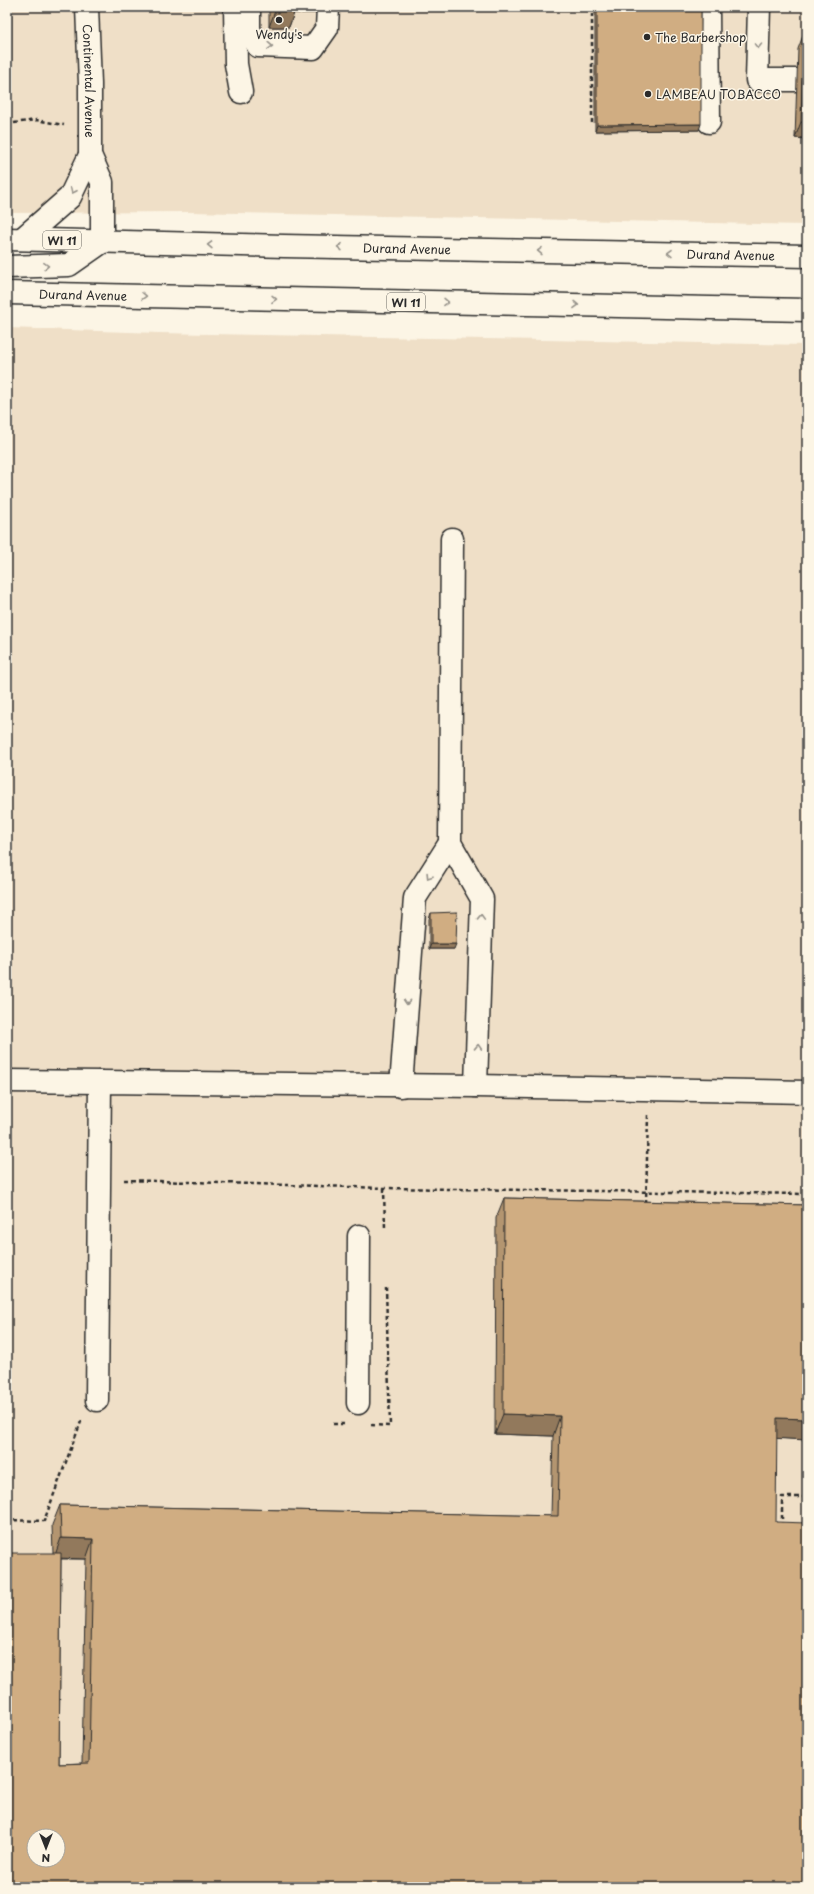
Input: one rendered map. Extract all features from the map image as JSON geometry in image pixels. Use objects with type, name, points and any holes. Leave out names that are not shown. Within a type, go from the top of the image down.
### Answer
[{"type":"main road","name":"Continental Avenue","points":[[87,7],[90,155],[102,182],[102,242]]},
{"type":"main road","points":[[235,7],[236,64],[241,92]]},
{"type":"main road","points":[[249,7],[249,30],[258,46],[313,48],[327,28],[328,7]]},
{"type":"main road","points":[[708,7],[709,122]]},
{"type":"main road","points":[[759,7],[757,80],[797,80]]},
{"type":"main road","name":"Continental Avenue","points":[[14,239],[70,197],[90,155]]},
{"type":"main road","name":"Durand Avenue","points":[[14,239],[807,256]]},
{"type":"main road","points":[[7,268],[69,265],[102,242]]},
{"type":"main road","name":"Durand Avenue","points":[[7,293],[807,310]]},
{"type":"main road","points":[[452,539],[450,843],[482,899],[476,1086]]},
{"type":"main road","points":[[401,1086],[415,898],[450,843]]},
{"type":"main road","points":[[7,1081],[476,1086],[807,1092]]},
{"type":"main road","points":[[93,1409],[100,1179],[100,1082]]},
{"type":"main road","points":[[358,1403],[359,1236]]},
{"type":"path","points":[[592,7],[592,126]]},
{"type":"path","points":[[7,124],[36,120],[90,130]]},
{"type":"path","points":[[645,1207],[649,1090]]},
{"type":"path","points":[[100,1179],[392,1188],[807,1194]]},
{"type":"path","points":[[7,1520],[44,1521],[82,1418],[93,1409]]},
{"type":"path","points":[[782,1527],[782,1497],[807,1497]]},
{"type":"shaded area","points":[[7,7],[807,7],[807,225],[190,212],[7,213]]},
{"type":"shaded area","points":[[7,328],[159,333],[807,345],[807,1887],[7,1887]]},
{"type":"building","points":[[7,7],[11,7],[11,89],[7,89]]},
{"type":"building","points":[[275,7],[295,7],[295,11],[275,11]]},
{"type":"building","points":[[597,7],[701,7],[701,124],[597,125]]},
{"type":"building","points":[[804,33],[807,33],[807,123],[801,122]]},
{"type":"building","points":[[457,912],[456,944],[431,944],[431,913]]},
{"type":"building","points":[[504,1198],[807,1205],[807,1419],[777,1418],[776,1522],[807,1523],[807,1887],[7,1887],[7,1553],[61,1553],[59,1764],[89,1763],[93,1539],[61,1538],[60,1505],[558,1516],[560,1416],[503,1414]]},
{"type":"place","name":"Wendy's","points":[[279,20]]},
{"type":"place","name":"The Barbershop","points":[[647,37]]},
{"type":"place","name":"LAMBEAU TOBACCO","points":[[648,94]]}]
